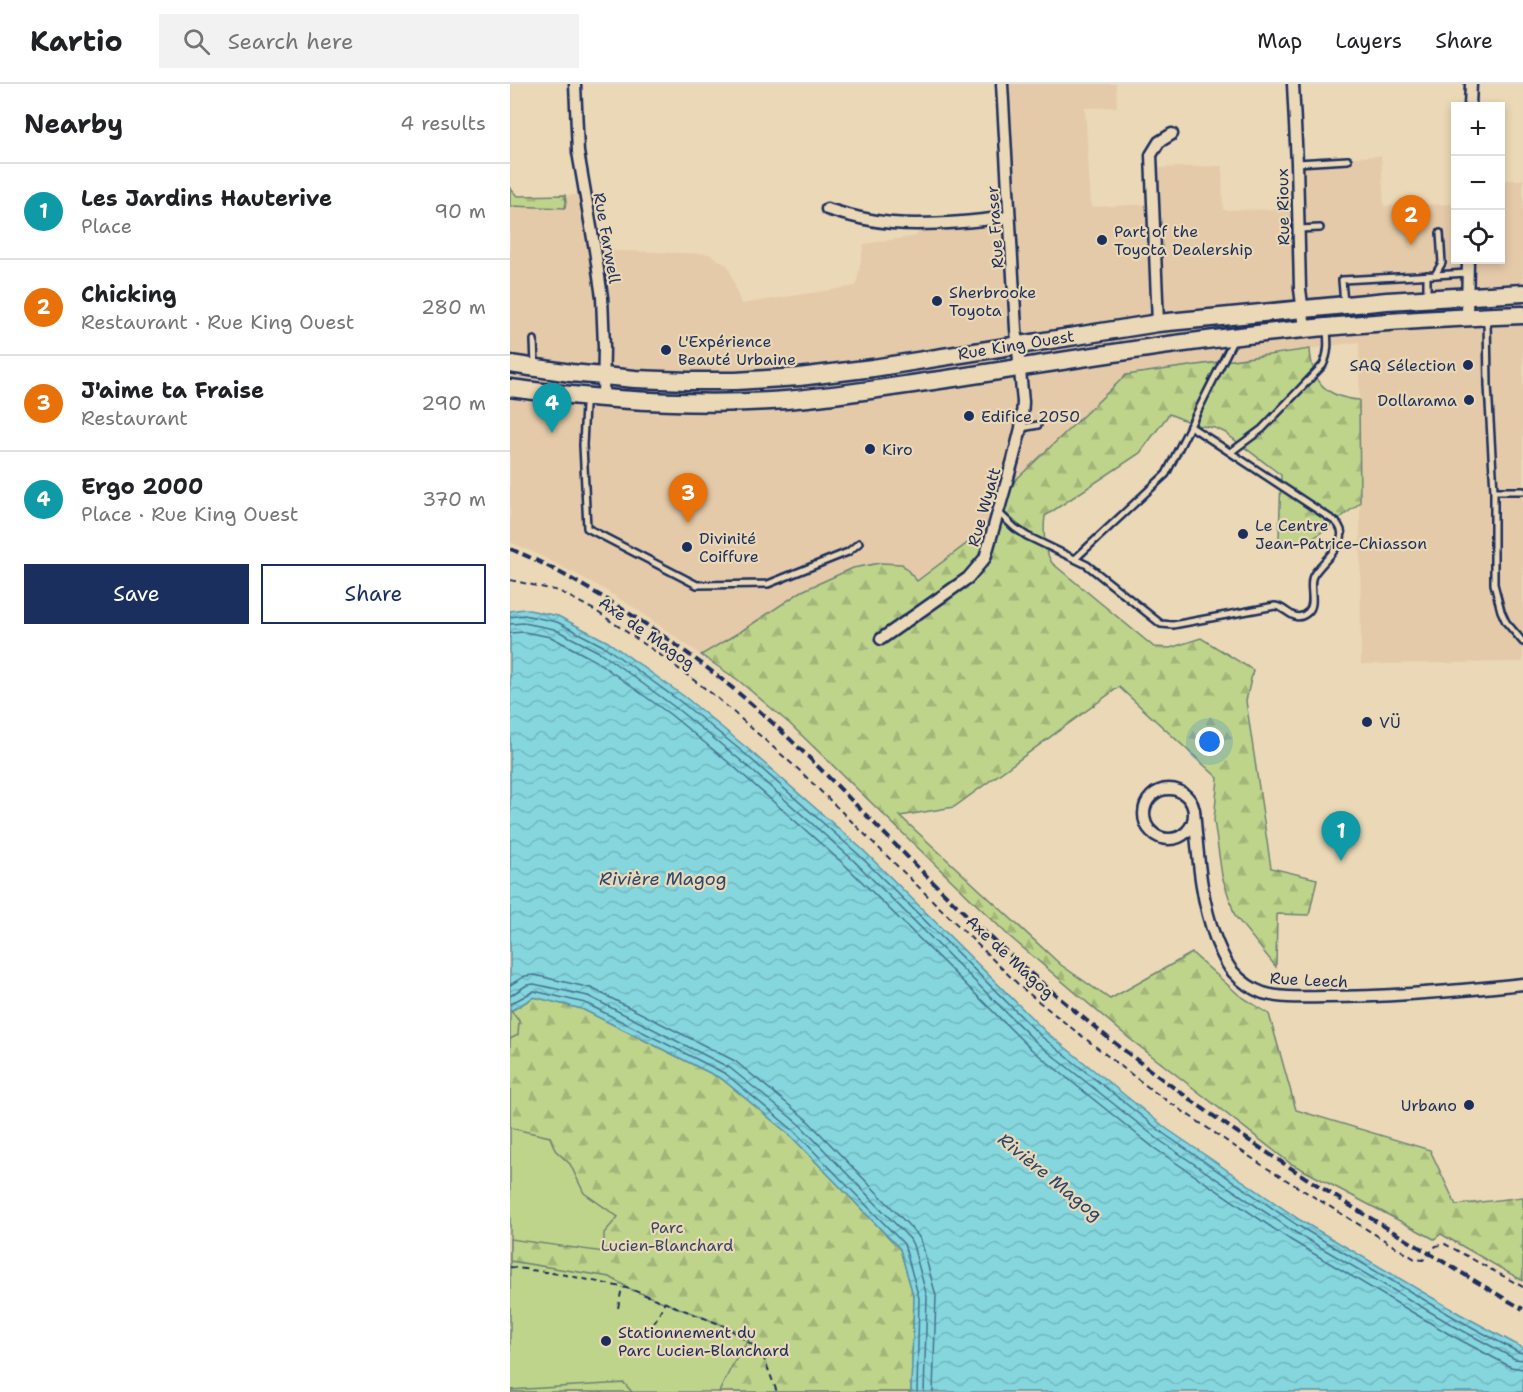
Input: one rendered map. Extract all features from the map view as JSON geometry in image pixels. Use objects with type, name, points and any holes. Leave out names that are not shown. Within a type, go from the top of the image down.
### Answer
[{"type":"main road","name":"Rue King Ouest","points":[[510,364],[603,376],[688,381],[798,377],[873,368],[1158,323],[1302,308],[1523,293]]},
{"type":"main road","name":"Rue King Ouest","points":[[510,388],[636,401],[707,403],[784,400],[878,390],[1235,336],[1305,328],[1523,315]]},
{"type":"street","name":"Rue Farwell","points":[[575,84],[578,152],[601,290],[603,376],[596,397]]},
{"type":"street","name":"Rue Fraser","points":[[1002,84],[1020,368]]},
{"type":"street","name":"Rue Rioux","points":[[1293,84],[1300,289],[1305,328]]},
{"type":"street","points":[[1470,102],[1471,84]]},
{"type":"street","points":[[1158,323],[1151,155],[1159,142],[1172,134]]},
{"type":"street","points":[[828,209],[868,220],[918,224],[1009,218]]},
{"type":"street","points":[[1467,317],[1468,264]]},
{"type":"street","name":"Rue Wyatt","points":[[881,639],[968,578],[985,558],[1021,428],[1023,402],[1020,368]]},
{"type":"street","points":[[1170,789],[1186,795],[1194,810],[1191,827],[1185,833],[1169,839],[1153,833],[1145,818],[1148,801],[1161,791],[1170,789]]},
{"type":"street","name":"Rue Leech","points":[[1194,810],[1200,875],[1212,930],[1221,954],[1232,971],[1248,986],[1264,993],[1288,997],[1373,997],[1523,984]]},
{"type":"lane","points":[[1297,163],[1348,160]]},
{"type":"lane","points":[[1298,229],[1320,228]]},
{"type":"lane","points":[[1435,275],[1442,263],[1440,233]]},
{"type":"lane","points":[[1344,305],[1342,280],[1467,273]]},
{"type":"lane","points":[[1427,275],[1427,298]]},
{"type":"lane","points":[[1487,316],[1494,491],[1494,584],[1506,622],[1523,642]]},
{"type":"lane","points":[[1231,452],[1262,429],[1323,365],[1328,349],[1326,327]]},
{"type":"lane","points":[[1076,558],[1166,474],[1235,336]]},
{"type":"lane","points":[[534,340],[535,368]]},
{"type":"lane","points":[[596,397],[585,406],[583,445],[587,528],[697,585],[768,584],[848,552],[859,543]]},
{"type":"lane","points":[[1021,428],[1038,425]]},
{"type":"lane","points":[[998,512],[1027,536],[1087,565],[1166,626],[1275,606],[1281,606],[1292,616],[1307,613],[1311,607],[1313,576],[1337,547],[1342,531],[1331,518],[1190,426]]},
{"type":"lane","points":[[1494,491],[1523,491]]},
{"type":"lane","points":[[1514,633],[1523,633]]},
{"type":"path","name":"Axe de Magog","points":[[510,580],[559,591],[577,600],[621,627],[715,696],[799,771],[1022,988],[1153,1091],[1262,1165],[1415,1259],[1423,1260],[1436,1246],[1444,1244],[1523,1287]]},
{"type":"path","points":[[510,1267],[566,1275],[622,1287],[727,1327],[760,1351],[777,1392]]},
{"type":"path","points":[[618,1308],[622,1287]]},
{"type":"path","points":[[654,1323],[665,1302]]},
{"type":"shaded area","points":[[1002,84],[1116,84],[1117,107],[1085,108],[1091,207],[1153,204],[1152,168],[1222,166],[1223,210],[1298,209],[1297,160],[1381,156],[1384,206],[1451,204],[1451,264],[1505,264],[1505,180],[1523,180],[1523,662],[1361,664],[1359,342],[1126,375],[988,547],[973,539],[917,581],[743,630],[701,655],[633,607],[595,584],[510,542],[510,188],[517,196],[585,195],[596,250],[709,254],[728,266],[741,304],[856,286],[864,244],[917,236],[918,224],[1009,217]]},
{"type":"green space","points":[[510,188],[517,196],[565,195],[565,208],[510,206]]},
{"type":"green space","points":[[1310,349],[1314,371],[1323,386],[1338,396],[1359,400],[1360,503],[1307,543],[1290,543],[1279,538],[1281,475],[1224,432],[1196,425],[1169,414],[1140,453],[1045,516],[1044,522],[1046,546],[1052,563],[1154,647],[1170,648],[1201,638],[1253,670],[1246,701],[1271,868],[1317,879],[1309,915],[1277,914],[1276,967],[1235,916],[1222,876],[1214,820],[1218,778],[1119,687],[954,807],[900,816],[1061,965],[1110,999],[1192,953],[1239,995],[1269,1014],[1296,1110],[1430,1150],[1456,1205],[1523,1197],[1523,1281],[1441,1234],[1434,1239],[1290,1163],[1130,1039],[1009,936],[790,724],[738,680],[701,655],[802,591],[853,568],[880,563],[902,564],[917,581],[973,539],[988,547],[1004,491],[1126,375]]},
{"type":"green space","name":"Parc Lucien-Blanchard","points":[[534,997],[911,1392],[510,1392],[510,1011]]},
{"type":"green space","name":"Parc Lucien-Blanchard","points":[[534,997],[582,1009],[722,1079],[790,1135],[900,1249],[914,1298],[911,1392],[719,1392],[751,1336],[630,1289],[610,1277],[510,1261],[510,1239],[604,1252],[604,1233],[618,1217],[584,1193],[570,1164],[555,1150],[550,1137],[510,1128],[510,1039],[518,1035],[519,1021],[511,1011]]},
{"type":"green space","points":[[624,1383],[632,1392],[510,1392],[510,1390]]},
{"type":"water","name":"Rivière Magog","points":[[524,609],[558,616],[608,642],[685,697],[862,849],[1046,1032],[1167,1129],[1300,1220],[1460,1314],[1523,1348],[1523,1392],[911,1392],[914,1298],[900,1249],[790,1135],[722,1079],[582,1009],[534,997],[510,1011],[510,611]]},
{"type":"railway","points":[[510,549],[534,559],[601,596],[662,635],[719,677],[786,735],[933,883],[998,944],[1129,1054],[1219,1120],[1312,1182],[1523,1309]]},
{"type":"place","name":"Part of the Toyota Dealership","points":[[1102,240]]},
{"type":"place","name":"Chicking","points":[[1411,245]]},
{"type":"place","name":"Sherbrooke Toyota","points":[[937,301]]},
{"type":"place","name":"L'Expérience Beauté Urbaine","points":[[666,350]]},
{"type":"place","name":"SAQ Sélection","points":[[1468,365]]},
{"type":"place","name":"Dollarama","points":[[1469,400]]},
{"type":"place","name":"Edifice 2050","points":[[969,416]]},
{"type":"place","name":"Ergo 2000","points":[[552,433]]},
{"type":"place","name":"Kiro","points":[[870,449]]},
{"type":"place","name":"J'aime ta Fraise","points":[[688,523]]},
{"type":"place","name":"Le Centre Jean-Patrice-Chiasson","points":[[1243,534]]},
{"type":"place","name":"Divinité Coiffure","points":[[687,547]]},
{"type":"place","name":"VÜ","points":[[1367,722]]},
{"type":"place","name":"Les Jardins Hauterive","points":[[1341,861]]},
{"type":"place","name":"Urbano","points":[[1469,1105]]},
{"type":"place","name":"Stationnement du Parc Lucien-Blanchard","points":[[606,1341]]}]
